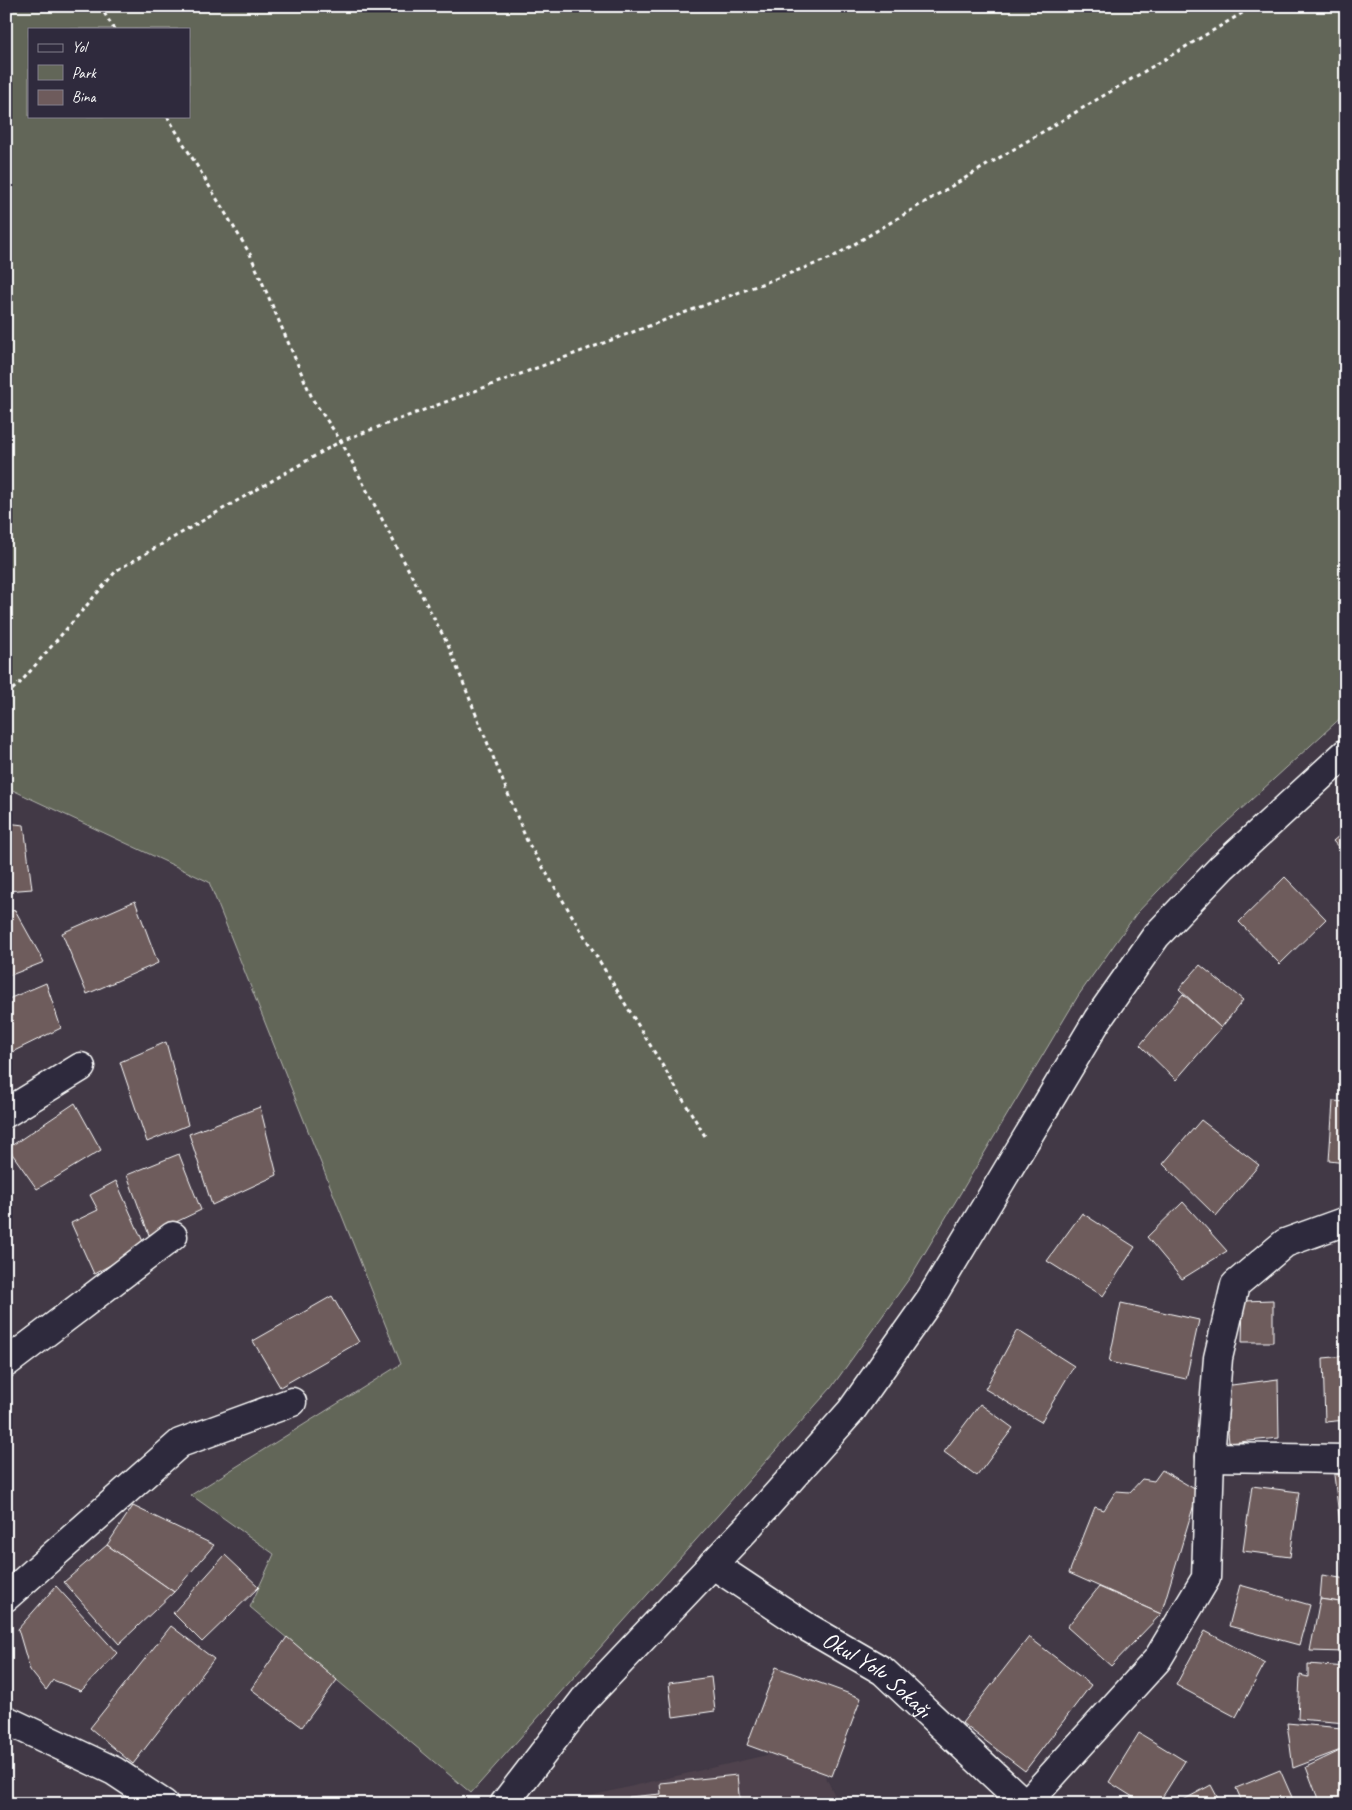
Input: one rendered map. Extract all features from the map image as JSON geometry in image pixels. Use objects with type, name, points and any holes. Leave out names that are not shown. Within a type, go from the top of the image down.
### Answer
[{"type":"street","points":[[504,1804],[584,1700],[852,1411],[926,1306],[1098,1019],[1156,936],[1222,867],[1346,754]]},
{"type":"street","points":[[6,1113],[81,1067]]},
{"type":"street","points":[[1026,1804],[1157,1660],[1206,1578],[1210,1456],[1218,1358],[1235,1285],[1285,1243],[1346,1221]]},
{"type":"street","points":[[6,1364],[173,1236]]},
{"type":"street","points":[[6,1596],[180,1443],[292,1402]]},
{"type":"street","points":[[1210,1456],[1346,1459]]},
{"type":"street","name":"Okul Yolu Sokağı","points":[[712,1564],[808,1628],[884,1671],[1026,1804]]},
{"type":"street","points":[[6,1720],[114,1771],[164,1804]]},
{"type":"path","points":[[100,6],[113,28]]},
{"type":"path","points":[[6,695],[20,683],[117,570],[341,441],[831,258],[1254,6]]},
{"type":"path","points":[[168,118],[250,254],[313,400],[341,441],[448,645],[527,841],[705,1136]]},
{"type":"shaded area","points":[[810,1745],[839,1804],[564,1804],[564,1802]]},
{"type":"green space","points":[[6,6],[1346,6],[1346,713],[1202,845],[1136,914],[1078,996],[911,1276],[831,1388],[471,1793],[250,1607],[274,1554],[191,1495],[401,1364],[209,882],[6,787]]},
{"type":"building","points":[[6,823],[24,825],[32,889],[6,891]]},
{"type":"building","points":[[1346,830],[1346,856],[1333,841]]},
{"type":"building","points":[[1285,877],[1326,919],[1280,964],[1239,922]]},
{"type":"building","points":[[135,901],[158,963],[87,994],[62,933]]},
{"type":"building","points":[[15,910],[44,962],[6,977],[6,913]]},
{"type":"building","points":[[1200,965],[1243,1000],[1221,1028],[1179,989]]},
{"type":"building","points":[[46,983],[61,1028],[6,1055],[6,1000]]},
{"type":"building","points":[[1183,994],[1221,1028],[1176,1080],[1140,1045]]},
{"type":"building","points":[[166,1042],[188,1125],[147,1142],[120,1062]]},
{"type":"building","points":[[1333,1101],[1346,1102],[1346,1163],[1329,1161]]},
{"type":"building","points":[[75,1103],[101,1150],[37,1189],[8,1148]]},
{"type":"building","points":[[260,1107],[277,1175],[212,1205],[189,1134]]},
{"type":"building","points":[[1201,1120],[1259,1165],[1216,1216],[1163,1164]]},
{"type":"building","points":[[179,1154],[201,1210],[149,1235],[127,1175]]},
{"type":"building","points":[[116,1181],[145,1246],[94,1274],[71,1223],[98,1210],[90,1195]]},
{"type":"building","points":[[1183,1202],[1227,1251],[1182,1279],[1147,1237]]},
{"type":"building","points":[[1082,1213],[1135,1247],[1103,1296],[1047,1261]]},
{"type":"building","points":[[1346,1255],[1346,1314],[1340,1315],[1340,1256]]},
{"type":"building","points":[[332,1296],[359,1342],[280,1387],[253,1341]]},
{"type":"building","points":[[1273,1300],[1273,1342],[1242,1342],[1243,1301]]},
{"type":"building","points":[[1121,1303],[1199,1320],[1186,1379],[1109,1362]]},
{"type":"building","points":[[1017,1330],[1074,1366],[1041,1422],[985,1389]]},
{"type":"building","points":[[1346,1356],[1346,1420],[1325,1422],[1323,1358]]},
{"type":"building","points":[[1278,1379],[1279,1438],[1229,1443],[1224,1386]]},
{"type":"building","points":[[980,1404],[1013,1428],[977,1476],[944,1452]]},
{"type":"building","points":[[1162,1470],[1198,1491],[1161,1614],[1069,1573],[1095,1507],[1104,1510],[1116,1491],[1130,1492],[1142,1479],[1154,1481]]},
{"type":"building","points":[[1346,1474],[1346,1523],[1340,1524],[1334,1475]]},
{"type":"building","points":[[1252,1486],[1299,1492],[1290,1557],[1243,1551]]},
{"type":"building","points":[[133,1506],[214,1545],[174,1592],[107,1545]]},
{"type":"building","points":[[1346,1523],[1346,1572],[1343,1572],[1340,1524]]},
{"type":"building","points":[[107,1545],[174,1592],[119,1644],[64,1582]]},
{"type":"building","points":[[225,1555],[259,1587],[202,1642],[173,1613]]},
{"type":"building","points":[[1322,1575],[1346,1579],[1346,1603],[1320,1599]]},
{"type":"building","points":[[1240,1585],[1310,1605],[1299,1645],[1229,1626]]},
{"type":"building","points":[[56,1586],[117,1653],[81,1691],[53,1680],[46,1690],[30,1670],[18,1629]]},
{"type":"building","points":[[1099,1587],[1161,1614],[1111,1666],[1067,1627]]},
{"type":"building","points":[[1320,1599],[1346,1603],[1344,1652],[1310,1651]]},
{"type":"building","points":[[171,1626],[214,1659],[133,1764],[90,1728]]},
{"type":"building","points":[[1205,1631],[1265,1663],[1236,1717],[1176,1685]]},
{"type":"building","points":[[287,1637],[337,1680],[302,1727],[251,1689]]},
{"type":"building","points":[[1029,1637],[1091,1685],[1025,1771],[962,1723]]},
{"type":"building","points":[[1308,1664],[1346,1667],[1346,1723],[1298,1719],[1300,1675],[1308,1677]]},
{"type":"building","points":[[776,1667],[861,1698],[832,1776],[747,1745]]},
{"type":"building","points":[[711,1677],[715,1711],[673,1717],[669,1683]]},
{"type":"building","points":[[1287,1723],[1342,1728],[1346,1748],[1293,1768]]},
{"type":"building","points":[[1139,1733],[1185,1761],[1158,1804],[1144,1804],[1109,1782]]},
{"type":"building","points":[[1346,1748],[1346,1804],[1320,1804],[1306,1767]]},
{"type":"building","points":[[1280,1770],[1295,1804],[1243,1804],[1236,1788]]},
{"type":"building","points":[[737,1775],[740,1804],[630,1804],[629,1797],[661,1794],[660,1783]]},
{"type":"building","points":[[1211,1785],[1221,1804],[1176,1804]]}]
